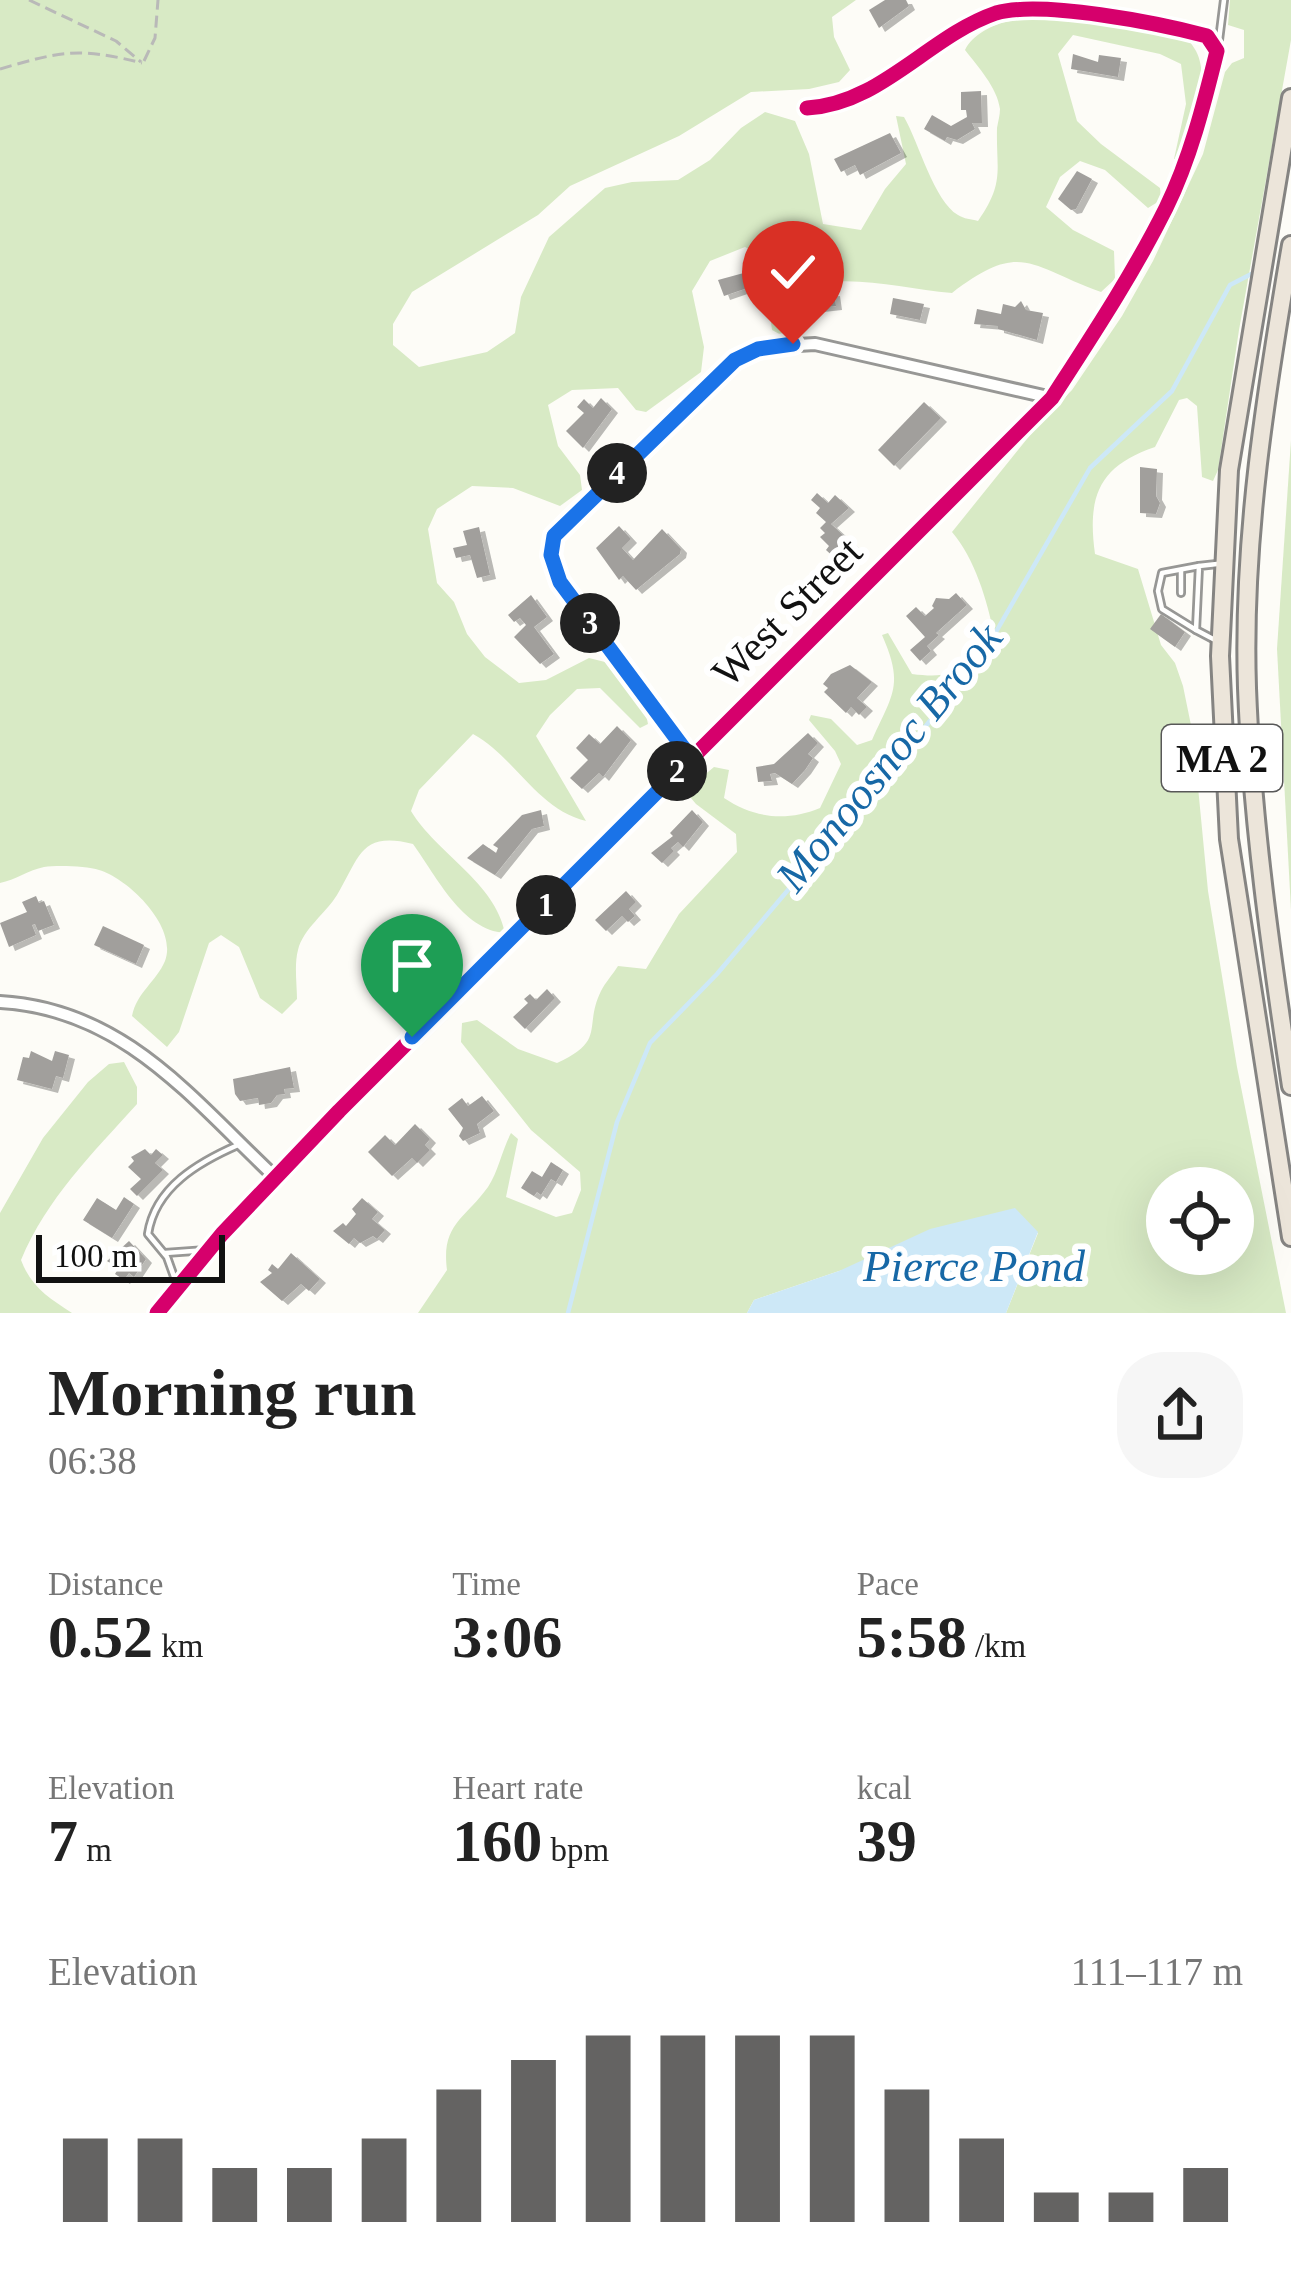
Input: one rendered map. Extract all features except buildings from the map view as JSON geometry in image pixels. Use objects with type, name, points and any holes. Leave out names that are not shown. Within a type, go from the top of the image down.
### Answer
[{"type":"highway","name":"MA 2","points":[[1291,98],[1229,470],[1220,644],[1229,839],[1291,1237]]},
{"type":"highway","name":"MA 2","points":[[1291,245],[1260,438],[1247,686],[1263,896],[1291,1086]]},
{"type":"street","points":[[807,109],[832,106],[871,88],[978,20],[1003,10],[1072,11],[1182,29],[1207,36],[1217,51]]},
{"type":"street","name":"West Street","points":[[158,1313],[207,1250],[275,1177],[1052,398],[1137,263],[1168,204],[1203,109],[1217,51]]},
{"type":"street","points":[[691,758],[556,574],[551,544],[564,524],[735,360],[758,349],[815,344],[1052,398]]},
{"type":"street","points":[[0,1002],[65,1014],[119,1036],[167,1073],[275,1177]]},
{"type":"lane","points":[[1217,51],[1224,0]]},
{"type":"lane","points":[[1220,644],[1162,609],[1159,591],[1162,573],[1222,564]]},
{"type":"lane","points":[[1196,630],[1199,566]]},
{"type":"lane","points":[[1181,570],[1181,593]]},
{"type":"lane","points":[[1179,620],[1181,607]]},
{"type":"lane","points":[[177,1285],[165,1253],[148,1234],[153,1216],[190,1168],[241,1144]]},
{"type":"lane","points":[[165,1253],[207,1250]]},
{"type":"path","points":[[28,0],[116,40],[142,63]]},
{"type":"path","points":[[142,63],[155,38],[158,0]]},
{"type":"path","points":[[0,69],[91,50],[142,63]]},
{"type":"green space","points":[[0,0],[856,0],[832,17],[834,37],[850,70],[839,82],[751,92],[679,136],[570,186],[538,215],[412,292],[393,324],[393,345],[419,367],[487,352],[515,333],[521,297],[549,237],[605,188],[678,180],[710,160],[741,128],[765,112],[795,121],[809,154],[823,224],[861,230],[906,164],[896,116],[904,117],[949,208],[978,221],[996,186],[1000,109],[991,85],[965,50],[978,35],[997,25],[1070,21],[1172,33],[1185,37],[1196,51],[1202,77],[1181,159],[1174,159],[1186,104],[1181,64],[1160,54],[1073,35],[1058,54],[1077,121],[1160,188],[1161,200],[1148,208],[1105,170],[1080,161],[1060,177],[1046,207],[1073,230],[1114,251],[1115,279],[1101,292],[1041,267],[1011,262],[976,276],[952,293],[856,281],[818,283],[800,288],[791,325],[783,336],[772,330],[762,256],[745,247],[710,261],[692,291],[704,347],[701,372],[646,412],[636,410],[618,388],[572,390],[548,405],[558,446],[580,475],[582,490],[560,506],[513,488],[472,486],[437,509],[428,529],[437,583],[454,602],[467,634],[485,657],[519,683],[546,680],[589,658],[609,663],[645,710],[648,724],[640,728],[600,688],[577,689],[536,736],[586,821],[554,806],[473,734],[419,790],[411,811],[490,898],[505,933],[490,930],[463,912],[413,844],[372,844],[301,942],[297,999],[282,1014],[260,998],[239,947],[221,935],[209,943],[179,1032],[167,1047],[132,1016],[165,961],[167,948],[158,920],[136,894],[111,875],[80,867],[44,867],[0,883]]},
{"type":"green space","points":[[1230,0],[1291,0],[1291,40],[1218,470],[1213,481],[1202,477],[1197,406],[1187,398],[1179,400],[1155,447],[1121,464],[1101,486],[1093,534],[1095,554],[1138,569],[1161,645],[1175,663],[1183,686],[1193,735],[1208,891],[1286,1313],[1006,1313],[1038,1233],[839,1271],[754,1300],[747,1313],[418,1313],[447,1270],[451,1232],[488,1187],[511,1133],[518,1139],[506,1197],[556,1217],[572,1213],[581,1190],[580,1172],[531,1130],[461,1042],[462,1023],[477,1020],[518,1049],[557,1063],[573,1055],[588,1040],[601,991],[618,966],[646,969],[679,914],[737,852],[736,834],[685,791],[714,767],[729,770],[724,798],[747,810],[783,816],[820,808],[841,764],[809,720],[811,715],[831,719],[857,745],[872,740],[893,689],[893,666],[882,635],[888,633],[912,674],[940,675],[960,669],[994,634],[979,580],[952,532],[1072,390],[1122,316],[1203,154],[1225,72],[1244,58],[1244,30],[1228,25]]},
{"type":"green space","points":[[1291,440],[1291,910],[1277,649]]},
{"type":"green space","points":[[124,1062],[137,1087],[137,1104],[57,1197],[21,1260],[35,1285],[72,1313],[0,1313],[0,1213],[43,1138],[88,1082],[109,1064]]},
{"type":"water","name":"Pierce Pond","points":[[1015,1208],[1038,1232],[1006,1313],[747,1313],[754,1300],[839,1271],[930,1229]]},
{"type":"waterway","name":"Monoosnoc Brook","points":[[568,1313],[617,1122],[650,1043],[717,974],[985,651],[1090,468],[1172,391],[1230,285],[1259,270]]},
{"type":"cycle path","points":[[157,1313],[222,1234],[339,1111],[1052,398],[1166,208],[1189,151],[1217,51],[1207,36],[1160,25],[1070,11],[1016,10],[972,24],[858,95],[807,108]]},
{"type":"route","points":[[412,1037],[691,758],[560,582],[551,555],[554,536],[735,360],[758,349],[793,344]]}]
